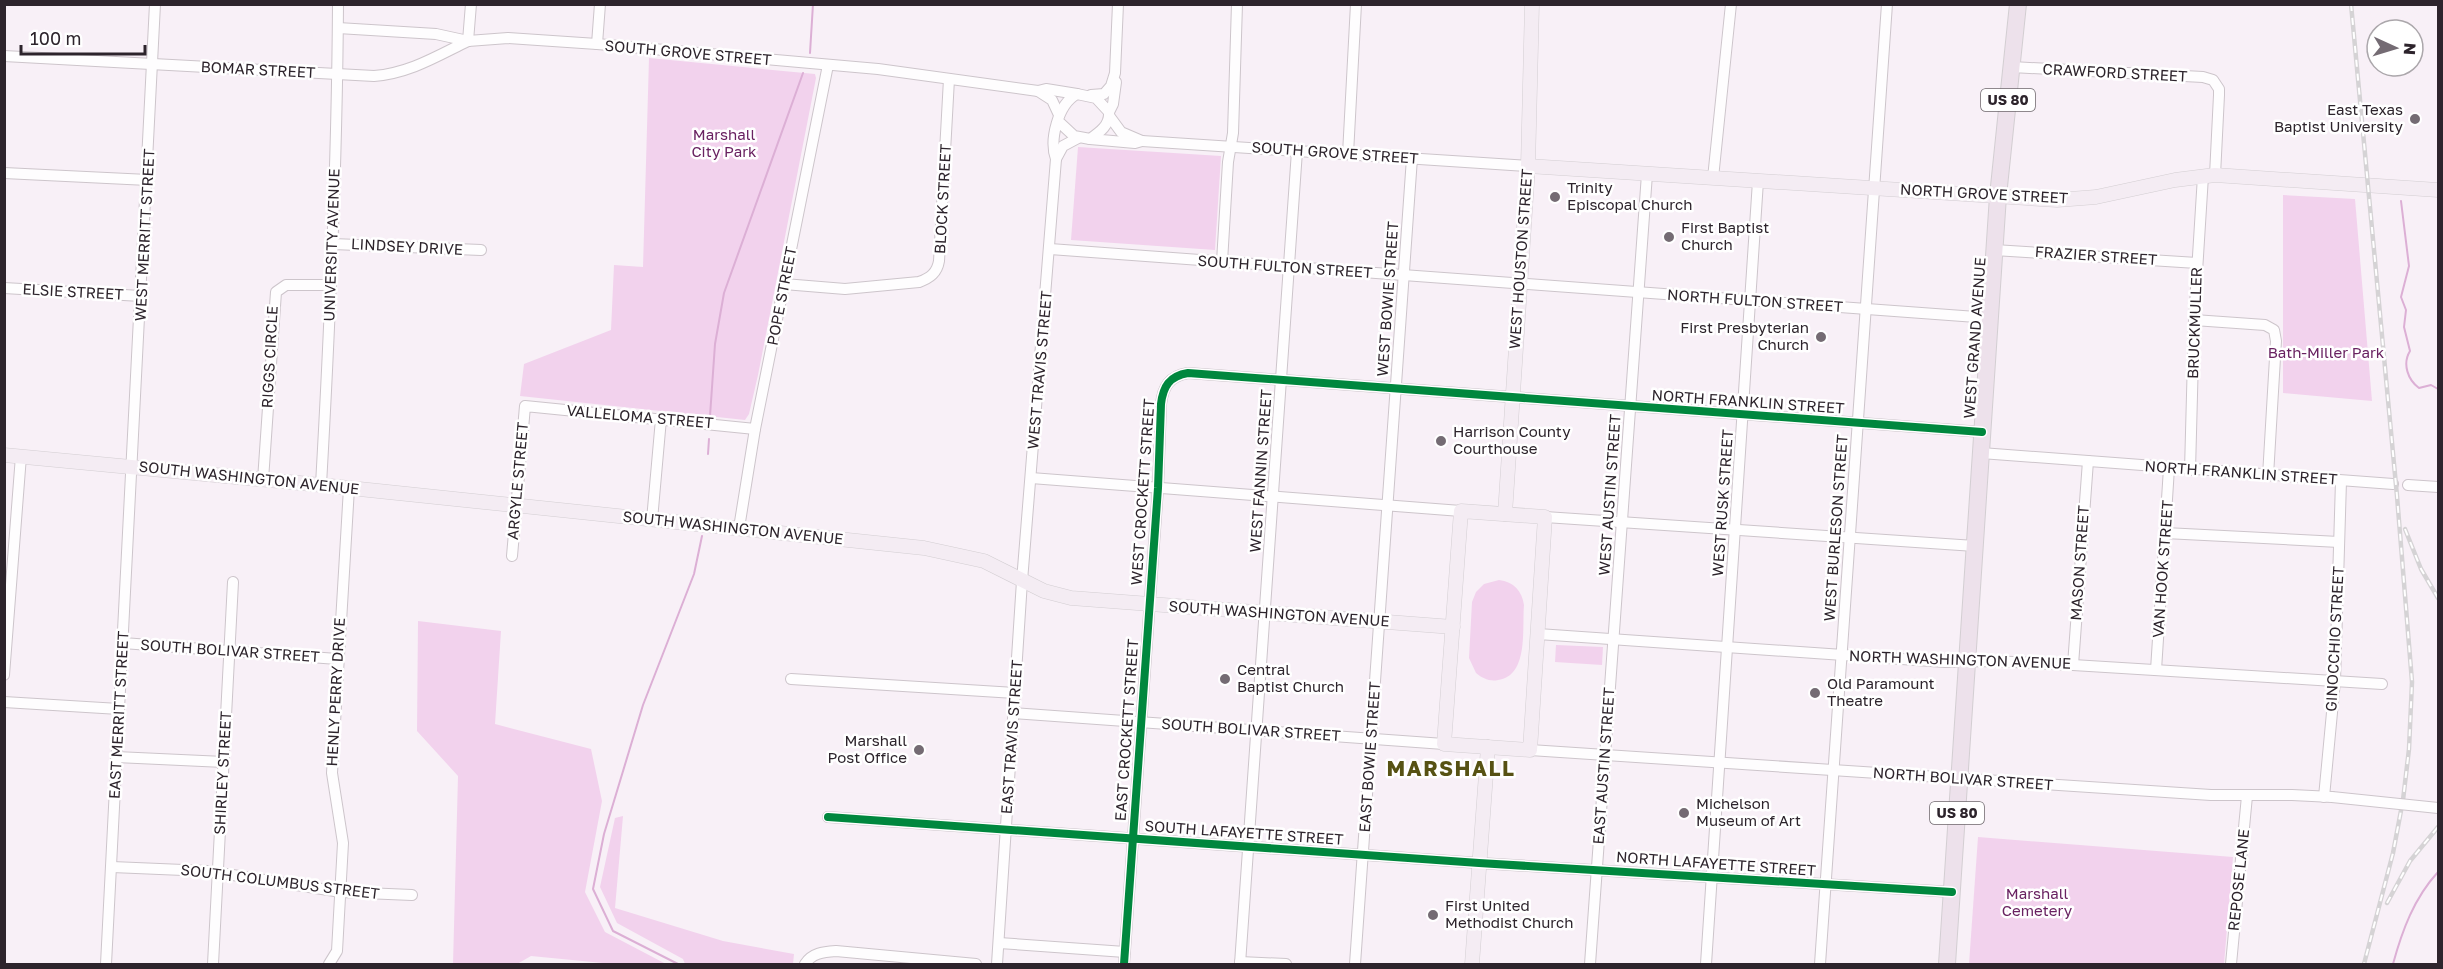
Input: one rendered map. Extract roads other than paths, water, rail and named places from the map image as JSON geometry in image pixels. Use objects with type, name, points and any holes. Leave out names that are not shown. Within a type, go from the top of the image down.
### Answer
[{"type":"highway","name":"WEST GRAND AVENUE","points":[[1967,662],[1998,196],[2019,4]]},
{"type":"highway","name":"US 80","points":[[1947,964],[1967,662]]},
{"type":"main road","name":"WEST HOUSTON STREET","points":[[1505,514],[1528,166],[1532,4]]},
{"type":"main road","name":"NORTH GROVE STREET","points":[[1528,166],[2057,200],[2083,199],[2209,176],[2439,190]]},
{"type":"main road","name":"SOUTH WASHINGTON AVENUE","points":[[4,455],[321,485],[944,551],[984,561],[1022,581],[1065,597],[1453,627]]},
{"type":"main road","points":[[1444,744],[1461,511],[1505,514],[1545,517],[1530,750]]},
{"type":"main road","name":"SOUTH BOLIVAR STREET","points":[[1444,744],[1488,747]]},
{"type":"main road","points":[[1472,964],[1488,747]]},
{"type":"main road","name":"NORTH BOLIVAR STREET","points":[[1488,747],[1530,750]]},
{"type":"street","name":"WEST MERRITT STREET","points":[[132,466],[154,65],[155,4]]},
{"type":"street","name":"UNIVERSITY AVENUE","points":[[321,485],[333,244],[339,74],[338,4]]},
{"type":"street","points":[[468,41],[471,4]]},
{"type":"street","points":[[597,44],[600,4]]},
{"type":"street","points":[[1056,159],[1063,146],[1078,138],[1090,139],[1102,129],[1113,104],[1118,4]]},
{"type":"street","points":[[1222,262],[1233,133],[1237,4]]},
{"type":"street","points":[[1348,154],[1356,4]]},
{"type":"street","points":[[1713,178],[1731,4]]},
{"type":"street","name":"WEST BURLESON STREET","points":[[1820,964],[1887,4]]},
{"type":"street","name":"SOUTH GROVE STREET","points":[[338,28],[436,34],[468,41],[508,38],[597,44],[828,65],[1077,94]]},
{"type":"street","name":"BOMAR STREET","points":[[4,56],[374,76],[396,74],[422,65],[468,41]]},
{"type":"street","name":"POPE STREET","points":[[739,528],[755,429],[828,65]]},
{"type":"street","name":"CRAWFORD STREET","points":[[2012,67],[2209,78],[2216,83]]},
{"type":"street","points":[[1059,119],[1066,102],[1077,94],[1091,95],[1107,91],[1115,73]]},
{"type":"street","name":"BLOCK STREET","points":[[784,284],[855,288],[888,283],[919,282],[935,272],[939,261],[949,79]]},
{"type":"street","name":"BRUCKMULLER","points":[[2190,470],[2197,263],[2219,95],[2216,83]]},
{"type":"street","points":[[1038,91],[1052,100],[1059,119],[1078,138]]},
{"type":"street","points":[[1091,95],[1101,102],[1109,114]]},
{"type":"street","name":"SOUTH GROVE STREET","points":[[1109,114],[1121,132],[1142,141],[1528,166]]},
{"type":"street","name":"WEST TRAVIS STREET","points":[[1022,581],[1050,249],[1056,159],[1053,151],[1054,134],[1059,119]]},
{"type":"street","name":"SOUTH GROVE STREET","points":[[1090,139],[1135,143],[1142,141]]},
{"type":"street","name":"WEST FANNIN STREET","points":[[1240,963],[1297,151]]},
{"type":"street","name":"WEST BOWIE STREET","points":[[1379,621],[1412,158]]},
{"type":"street","points":[[4,173],[148,180]]},
{"type":"street","name":"WEST AUSTIN STREET","points":[[1613,639],[1647,174]]},
{"type":"street","name":"WEST RUSK STREET","points":[[1706,964],[1758,181]]},
{"type":"street","name":"LINDSEY DRIVE","points":[[333,244],[482,250]]},
{"type":"street","name":"SOUTH FULTON STREET","points":[[1050,249],[1520,284]]},
{"type":"street","name":"FRAZIER STREET","points":[[1994,250],[2197,263]]},
{"type":"street","name":"NORTH FULTON STREET","points":[[1520,284],[1990,318]]},
{"type":"street","name":"RIGGS CIRCLE","points":[[263,480],[276,292],[286,285],[331,285]]},
{"type":"street","name":"ELSIE STREET","points":[[4,288],[141,296]]},
{"type":"street","points":[[2194,320],[2265,325],[2274,330],[2276,341],[2268,476]]},
{"type":"street","name":"NORTH FRANKLIN STREET","points":[[1168,382],[1178,375],[1188,374],[1982,432]]},
{"type":"street","name":"WEST CROCKETT STREET","points":[[1150,604],[1161,404],[1168,382]]},
{"type":"street","name":"VALLELOMA STREET","points":[[525,406],[755,429]]},
{"type":"street","name":"ARGYLE STREET","points":[[512,556],[525,406]]},
{"type":"street","points":[[652,520],[661,419]]},
{"type":"street","name":"NORTH FRANKLIN STREET","points":[[1981,453],[2393,484]]},
{"type":"street","points":[[4,675],[21,456]]},
{"type":"street","name":"MASON STREET","points":[[2073,665],[2088,461]]},
{"type":"street","name":"EAST MERRITT STREET","points":[[106,964],[132,466]]},
{"type":"street","name":"VAN HOOK STREET","points":[[2156,670],[2169,468]]},
{"type":"street","points":[[1031,478],[1461,511]]},
{"type":"street","name":"GINOCCHIO STREET","points":[[2328,797],[2335,681],[2341,481]]},
{"type":"street","points":[[2408,485],[2439,487]]},
{"type":"street","name":"HENLY PERRY DRIVE","points":[[329,964],[337,951],[341,892],[343,835],[332,773],[349,488]]},
{"type":"street","points":[[1545,517],[1975,546]]},
{"type":"street","points":[[2165,532],[2339,542]]},
{"type":"street","name":"EAST TRAVIS STREET","points":[[997,964],[1022,581]]},
{"type":"street","name":"SHIRLEY STREET","points":[[213,964],[233,582]]},
{"type":"street","name":"EAST CROCKETT STREET","points":[[1124,964],[1150,604]]},
{"type":"street","name":"EAST BOWIE STREET","points":[[1354,964],[1379,621]]},
{"type":"street","name":"NORTH WASHINGTON AVENUE","points":[[1538,634],[1841,655],[2073,665],[2382,684]]},
{"type":"street","name":"EAST AUSTIN STREET","points":[[1590,964],[1613,639]]},
{"type":"street","name":"SOUTH BOLIVAR STREET","points":[[123,643],[229,649],[337,659]]},
{"type":"street","points":[[790,679],[1015,693]]},
{"type":"street","points":[[4,702],[118,709]]},
{"type":"street","name":"SOUTH BOLIVAR STREET","points":[[1014,713],[1444,744]]},
{"type":"street","name":"NORTH BOLIVAR STREET","points":[[1530,750],[2247,796],[2328,797],[2439,808]]},
{"type":"street","points":[[116,757],[224,762]]},
{"type":"street","name":"REPOSE LANE","points":[[2231,964],[2247,796]]},
{"type":"street","name":"SOUTH LAFAYETTE STREET","points":[[828,817],[1479,862]]},
{"type":"street","name":"NORTH LAFAYETTE STREET","points":[[1479,862],[1952,892]]},
{"type":"street","name":"SOUTH COLUMBUS STREET","points":[[112,867],[207,871],[341,892],[412,895]]},
{"type":"street","points":[[999,943],[1125,952]]},
{"type":"street","points":[[808,960],[829,952],[846,951],[976,964]]},
{"type":"street","points":[[1240,963],[1286,964]]},
{"type":"waterway","points":[[810,53],[813,4]]},
{"type":"waterway","points":[[710,416],[715,344],[724,293],[803,73]]},
{"type":"waterway","points":[[2401,201],[2409,266],[2401,297],[2406,310],[2404,327],[2410,351],[2406,366],[2412,381],[2419,388],[2431,385],[2438,389]]},
{"type":"waterway","points":[[708,454],[709,439]]},
{"type":"waterway","points":[[678,964],[613,931],[593,889],[604,834],[643,705],[694,574],[702,536]]},
{"type":"waterway","points":[[2393,964],[2410,915],[2422,893],[2438,872]]},
{"type":"railway","points":[[2351,4],[2412,682],[2409,749],[2403,800],[2393,853],[2364,964]]},
{"type":"railway","points":[[2405,529],[2421,569],[2438,598]]},
{"type":"railway","points":[[2387,903],[2410,861],[2438,827]]},
{"type":"place","name":"East Texas Baptist University","points":[[2415,119]]},
{"type":"place","name":"Trinity Episcopal Church","points":[[1555,197]]},
{"type":"place","name":"First Baptist Church","points":[[1669,237]]},
{"type":"place","name":"First Presbyterian Church","points":[[1821,337]]},
{"type":"place","name":"Harrison County Courthouse","points":[[1441,441]]},
{"type":"place","name":"Central Baptist Church","points":[[1225,679]]},
{"type":"place","name":"Old Paramount Theatre","points":[[1815,693]]},
{"type":"place","name":"Marshall Post Office","points":[[919,750]]},
{"type":"place","name":"Michelson Museum of Art","points":[[1684,813]]},
{"type":"place","name":"First United Methodist Church","points":[[1433,915]]},
{"type":"district","name":"MARSHALL","points":[[1451,769]]},
{"type":"park label","name":"Marshall City Park","points":[[724,144]]},
{"type":"park label","name":"Bath-Miller Park","points":[[2326,353]]},
{"type":"park label","name":"Marshall Cemetery","points":[[2037,902]]}]
